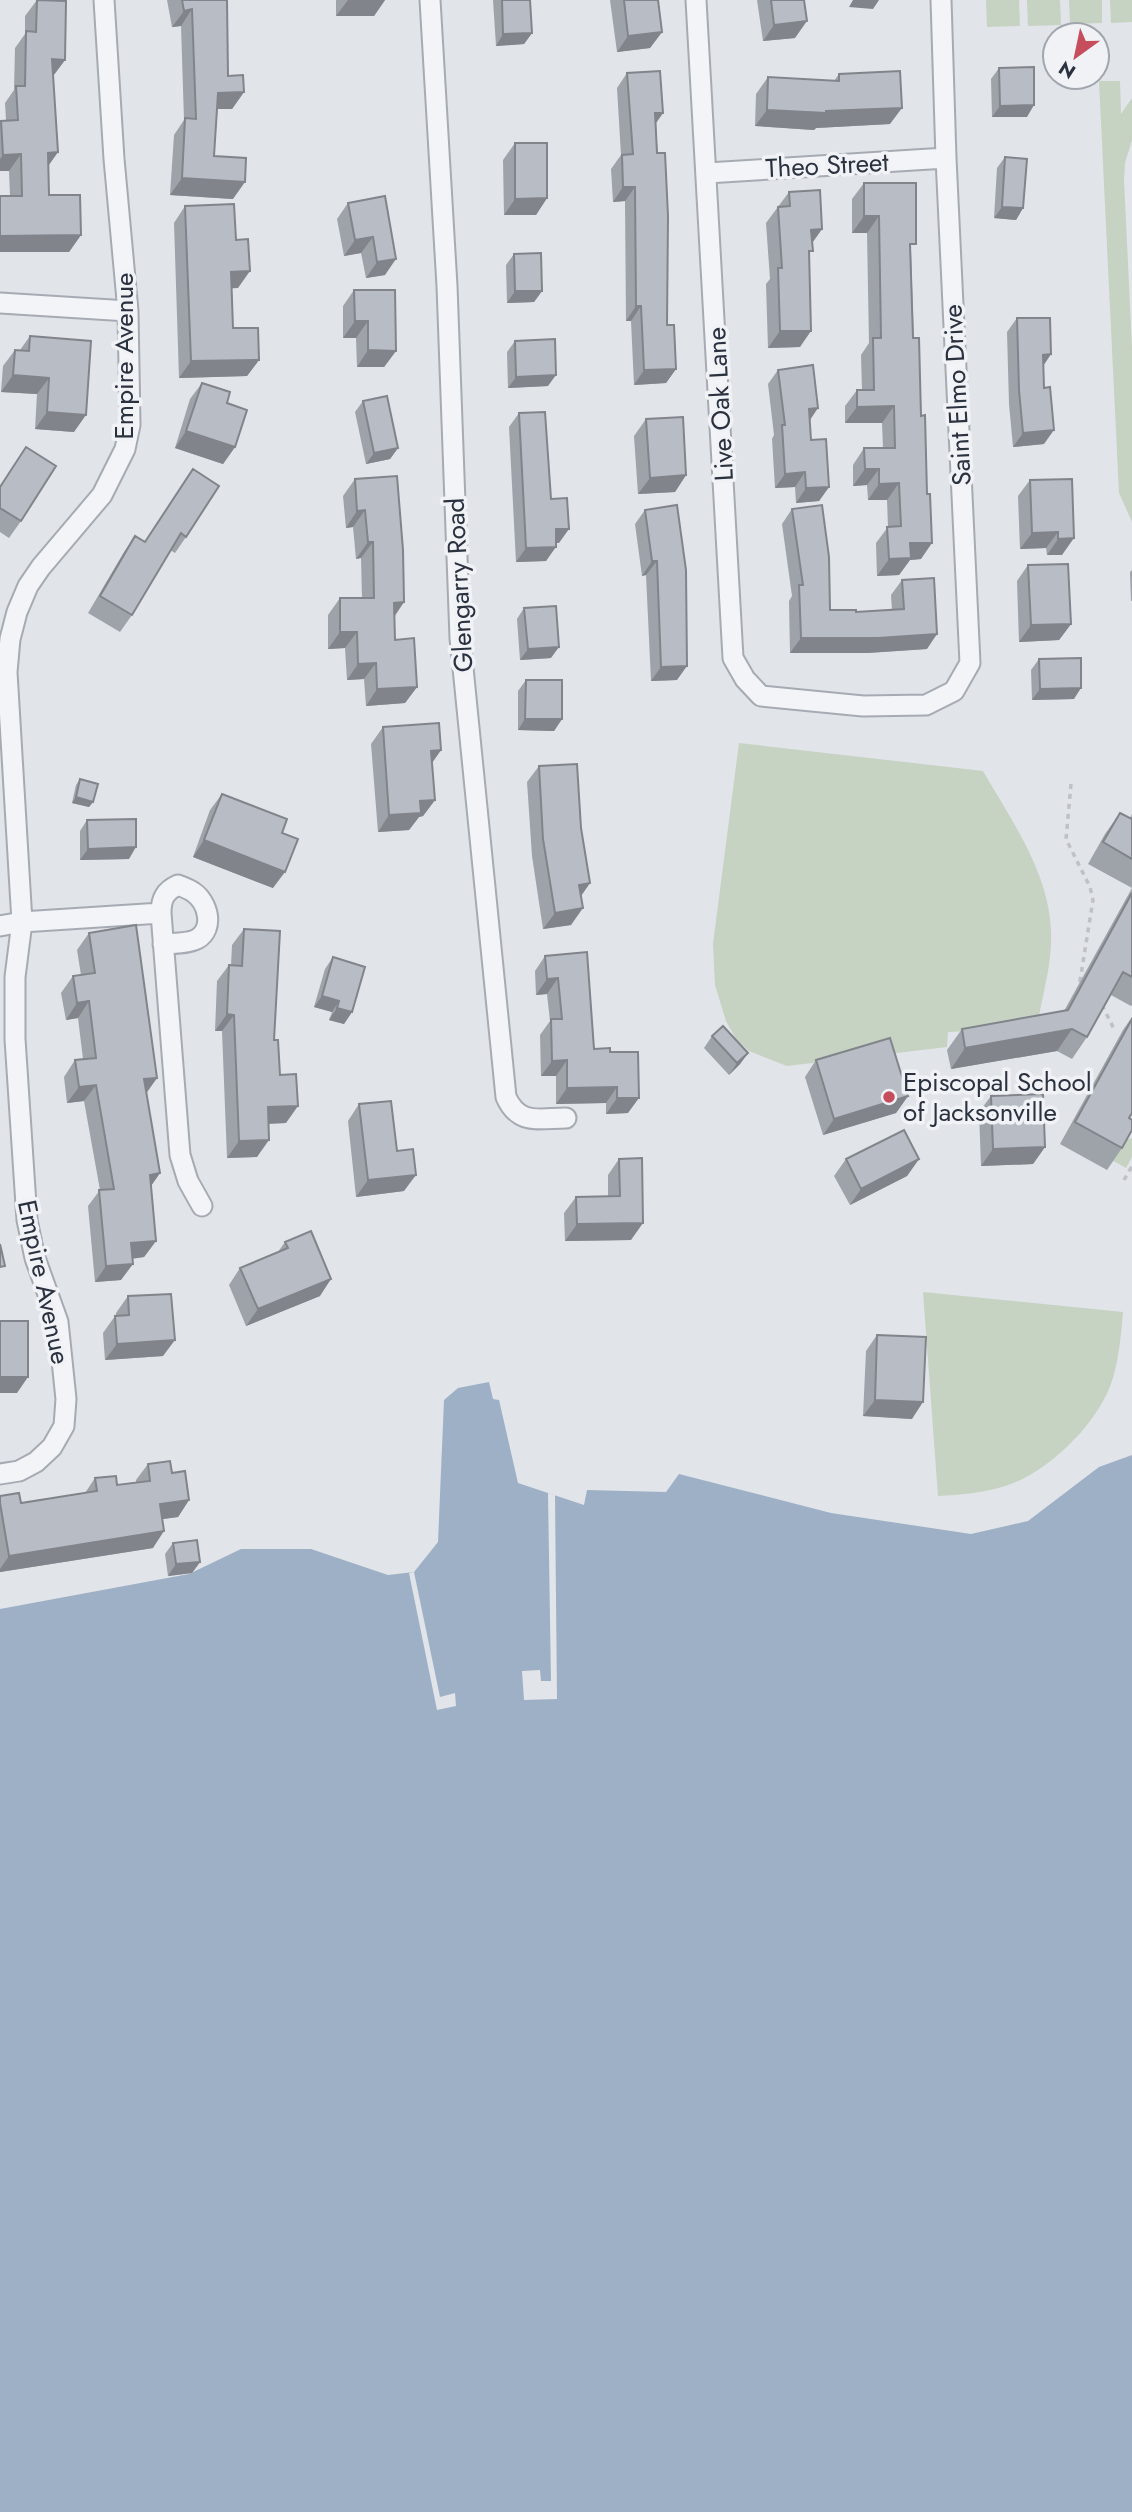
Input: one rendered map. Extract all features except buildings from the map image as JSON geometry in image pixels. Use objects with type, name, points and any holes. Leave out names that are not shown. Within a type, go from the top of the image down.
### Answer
[{"type":"street","name":"Empire Avenue","points":[[0,1474],[19,1471],[36,1462],[52,1447],[64,1426],[66,1399],[58,1322],[35,1258],[27,1220],[15,1039],[15,977],[22,922],[6,672],[10,639],[28,586],[102,495],[117,470],[130,425],[128,311],[114,159],[104,0]]},
{"type":"street","name":"Glengarry Road","points":[[430,0],[447,286],[460,638],[506,1097],[512,1111],[522,1118],[566,1118]]},
{"type":"street","name":"Live Oak Lane","points":[[696,0],[733,658],[745,679],[761,696],[863,706]]},
{"type":"street","name":"Saint Elmo Drive","points":[[863,706],[926,705],[954,691],[970,663],[941,0]]},
{"type":"street","name":"Theo Street","points":[[707,173],[946,158]]},
{"type":"street","points":[[0,303],[128,311]]},
{"type":"street","points":[[163,944],[198,939],[206,930],[208,919],[205,904],[193,891],[178,885],[169,889],[163,896],[161,913],[163,944],[180,1155],[188,1181],[202,1206]]},
{"type":"street","points":[[0,926],[22,922],[161,913]]},
{"type":"path","points":[[1071,784],[1066,839],[1090,887],[1093,900],[1080,981],[1087,991]]},
{"type":"path","points":[[1096,999],[1104,1007],[1114,1029]]},
{"type":"path","points":[[1124,1180],[1132,1166]]},
{"type":"green space","points":[[986,0],[1019,0],[1020,26],[987,27]]},
{"type":"green space","points":[[1027,0],[1060,0],[1061,21],[1041,21],[1041,26],[1028,26]]},
{"type":"green space","points":[[1069,0],[1102,0],[1102,21],[1070,21]]},
{"type":"green space","points":[[1110,0],[1132,0],[1132,22],[1111,21]]},
{"type":"green space","points":[[1111,81],[1120,81],[1121,114],[1132,98],[1132,140],[1125,163],[1124,180],[1132,348],[1132,522],[1119,493],[1099,91],[1111,91]]},
{"type":"green space","points":[[739,743],[983,771],[1030,853],[1046,897],[1051,944],[1037,1028],[948,1032],[947,1047],[787,1066],[749,1051],[736,1039],[726,1021],[715,985],[713,944]]},
{"type":"green space","points":[[1132,1138],[1132,1157],[1126,1168],[1112,1160],[1119,1143]]},
{"type":"green space","points":[[923,1292],[1123,1312],[1112,1381],[1095,1414],[1068,1446],[1019,1481],[994,1489],[938,1496]]},
{"type":"water","points":[[489,1382],[493,1399],[499,1400],[518,1483],[584,1505],[587,1490],[666,1492],[679,1474],[831,1513],[971,1534],[1028,1521],[1099,1467],[1132,1455],[1132,2512],[0,2512],[0,1609],[189,1574],[241,1549],[311,1549],[388,1575],[414,1572],[438,1542],[444,1400],[458,1388]]},
{"type":"pier","points":[[548,1493],[555,1495],[557,1699],[524,1700],[522,1671],[540,1670],[541,1681],[551,1681]]},
{"type":"pier","points":[[414,1572],[440,1697],[455,1693],[456,1706],[437,1710],[409,1573]]},
{"type":"place","name":"Episcopal School of Jacksonville","points":[[889,1097]]}]
